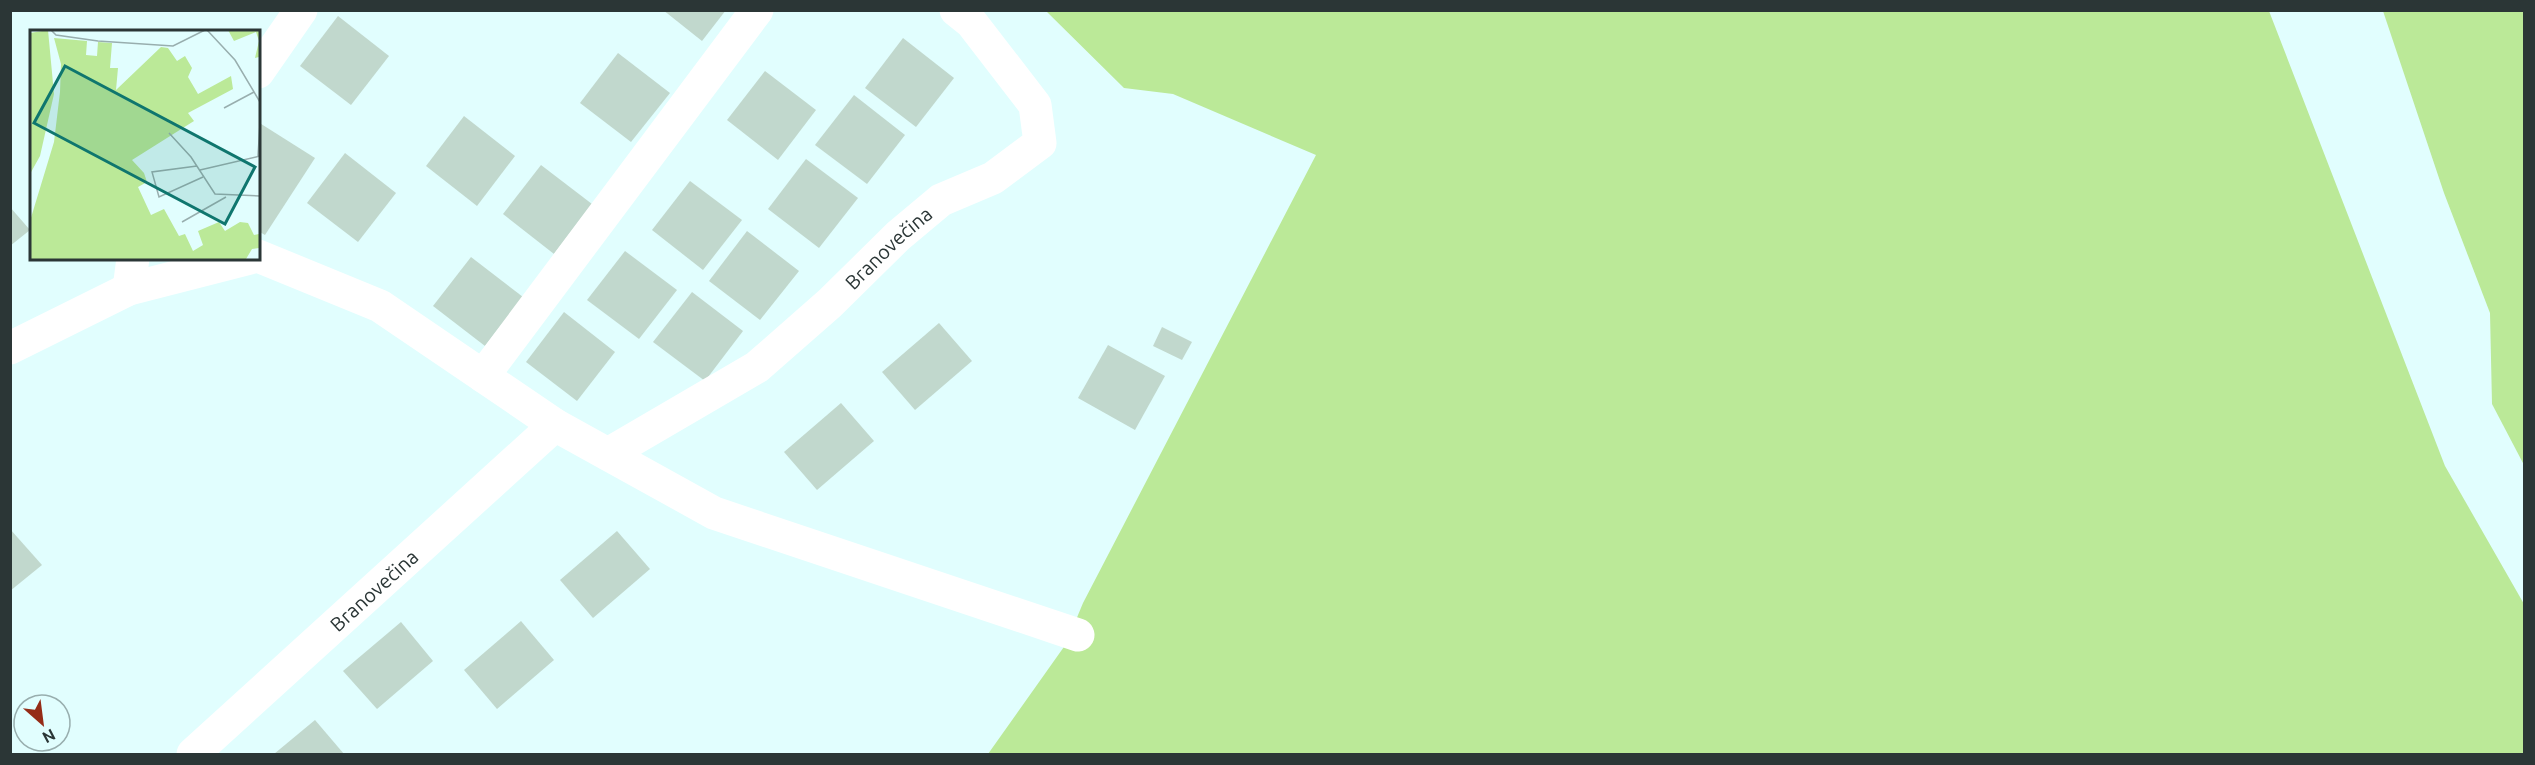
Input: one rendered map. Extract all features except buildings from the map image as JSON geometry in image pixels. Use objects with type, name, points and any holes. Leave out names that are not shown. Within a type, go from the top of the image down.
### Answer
[{"type":"street","points":[[260,69],[302,10]]},
{"type":"street","points":[[483,376],[757,10]]},
{"type":"street","name":"Branovečina","points":[[608,454],[757,367],[830,303],[898,236],[941,200],[993,178],[1040,143],[1035,105],[971,22],[956,10]]},
{"type":"street","points":[[260,257],[380,306],[555,425],[714,513],[1078,635]]},
{"type":"street","points":[[10,348],[131,274],[235,260]]},
{"type":"street","name":"Branovečina","points":[[193,754],[555,425]]},
{"type":"green space","points":[[1046,11],[2269,11],[2445,466],[2524,604],[2524,754],[988,754],[1066,644],[1083,603],[1316,155],[1173,94],[1124,88]]},
{"type":"green space","points":[[2383,11],[2524,11],[2524,465],[2492,404],[2490,313],[2444,193]]}]
